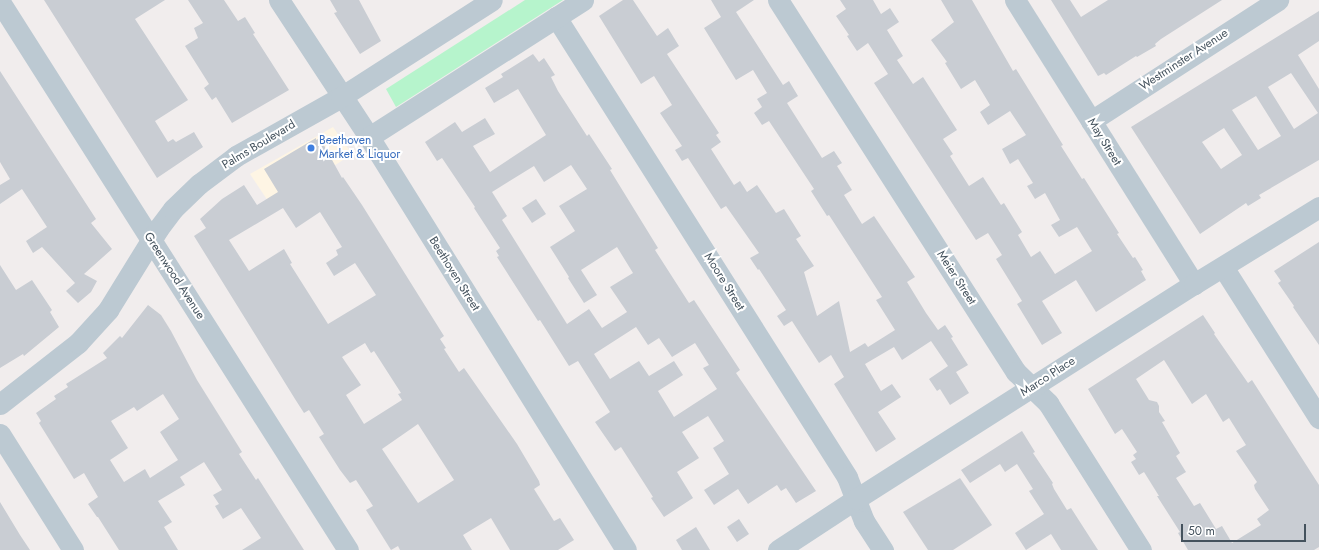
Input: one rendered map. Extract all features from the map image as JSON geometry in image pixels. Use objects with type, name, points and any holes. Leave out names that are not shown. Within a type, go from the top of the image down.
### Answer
[{"type":"street","name":"Beethoven Street","points":[[279,0],[369,137],[626,550]]},
{"type":"street","name":"Palms Boulevard","points":[[0,404],[78,343],[108,310],[130,276],[150,239],[173,209],[199,184],[236,156],[342,97],[492,0]]},
{"type":"street","points":[[369,137],[583,0]]},
{"type":"street","name":"Meier Street","points":[[778,0],[1016,372],[1048,403],[1141,550]]},
{"type":"street","name":"May Street","points":[[1015,0],[1194,284]]},
{"type":"street","name":"Westminster Avenue","points":[[1091,121],[1278,0]]},
{"type":"street","name":"Greenwood Avenue","points":[[0,2],[348,550]]},
{"type":"street","name":"Moore Street","points":[[556,17],[847,477],[864,521],[883,550]]},
{"type":"street","name":"Marco Place","points":[[778,550],[1194,284],[1319,207]]},
{"type":"street","points":[[1223,267],[1319,418]]},
{"type":"street","points":[[0,434],[73,550]]},
{"type":"shaded area","points":[[333,127],[352,154],[272,207],[250,174]]},
{"type":"green space","points":[[525,0],[563,0],[396,107],[386,89]]},
{"type":"building","points":[[44,0],[165,0],[135,19],[188,100],[155,121],[168,142],[173,139],[176,142],[194,132],[203,147],[157,178]]},
{"type":"building","points":[[188,0],[224,0],[238,21],[245,17],[255,33],[253,34],[289,90],[232,123],[216,97],[212,100],[204,88],[209,84],[185,46],[198,38],[194,28],[203,23]]},
{"type":"building","points":[[330,0],[359,0],[381,41],[360,54],[334,13],[337,12]]},
{"type":"building","points":[[623,0],[633,0],[657,36],[668,28],[679,46],[667,54],[719,133],[716,135],[721,142],[711,149],[734,185],[740,181],[747,192],[757,185],[776,213],[784,209],[801,236],[796,239],[814,266],[804,272],[817,316],[839,301],[850,352],[865,343],[868,347],[895,330],[876,300],[882,297],[829,215],[827,216],[811,191],[814,189],[769,121],[762,125],[754,113],[762,107],[757,99],[767,93],[753,70],[736,80],[704,28],[721,17],[711,0],[754,0],[736,12],[783,85],[789,81],[798,96],[787,103],[822,158],[834,151],[842,163],[837,166],[852,190],[844,195],[862,224],[874,216],[915,277],[907,282],[926,313],[938,330],[945,325],[953,337],[951,338],[968,365],[956,372],[969,393],[950,405],[940,389],[937,391],[929,379],[948,366],[931,341],[902,360],[894,347],[865,364],[881,391],[892,384],[901,397],[878,412],[896,439],[876,452],[834,384],[844,377],[831,355],[819,363],[792,321],[784,326],[777,316],[786,310],[750,258],[759,253],[726,206],[721,209],[688,158],[682,161],[675,150],[682,146],[660,113],[672,105],[654,76],[641,84],[599,16]]},
{"type":"building","points":[[840,0],[873,0],[881,14],[890,8],[899,22],[887,30],[903,56],[897,60],[913,84],[923,77],[957,130],[943,139],[953,154],[950,156],[969,186],[983,177],[1001,205],[1004,203],[1022,232],[1018,235],[1031,257],[1040,251],[1055,274],[1092,251],[1077,227],[1059,237],[1051,225],[1060,220],[1045,193],[1035,199],[1027,186],[1033,183],[1018,159],[1010,164],[1002,149],[1026,135],[1010,111],[988,125],[980,112],[990,105],[975,80],[961,89],[945,63],[947,62],[931,40],[954,22],[941,0],[972,0],[1013,71],[1016,69],[1063,145],[1061,146],[1082,179],[1084,178],[1133,258],[1135,257],[1143,270],[1141,271],[1146,280],[1096,312],[1076,280],[1042,301],[1062,333],[1042,345],[1017,304],[1022,301],[996,259],[1002,255],[988,233],[976,240],[874,83],[888,74],[868,43],[857,51],[847,36],[849,35],[836,16],[846,9]]},
{"type":"building","points":[[1051,0],[1070,0],[1081,17],[1108,0],[1222,0],[1161,39],[1155,44],[1156,46],[1137,57],[1136,56],[1106,75],[1104,73],[1098,76]]},
{"type":"building","points":[[1319,11],[1319,41],[1298,55],[1319,89],[1319,160],[1259,195],[1261,198],[1248,206],[1246,203],[1200,234],[1131,127]],"holes":[[[1291,73],[1318,113],[1294,129],[1268,87]],[[1256,96],[1281,136],[1258,150],[1232,110]],[[1224,128],[1242,155],[1221,169],[1202,142]]]},
{"type":"building","points":[[533,54],[539,62],[544,58],[555,75],[551,77],[558,91],[587,136],[589,134],[612,169],[610,170],[658,248],[655,250],[689,303],[694,300],[740,370],[736,373],[816,491],[796,503],[786,488],[781,491],[777,485],[748,504],[738,489],[714,505],[704,490],[729,474],[713,448],[724,441],[708,416],[682,432],[699,458],[677,472],[693,498],[664,517],[621,447],[615,451],[595,422],[610,412],[578,361],[569,366],[497,257],[499,256],[496,251],[500,248],[474,208],[475,207],[442,158],[437,161],[425,142],[455,122],[462,132],[485,118],[495,134],[473,146],[490,172],[546,135],[518,89],[494,103],[485,88],[503,77],[501,74]],"holes":[[[571,165],[587,189],[559,206],[575,231],[550,247],[584,303],[597,295],[581,270],[617,247],[633,273],[610,287],[627,312],[602,328],[589,309],[567,324],[502,220],[507,216],[492,192],[534,166],[544,182]],[[636,327],[648,345],[659,338],[672,357],[695,343],[709,365],[703,368],[717,389],[674,417],[658,391],[683,375],[674,361],[649,376],[639,361],[610,379],[594,354]]]},
{"type":"building","points":[[0,71],[96,219],[91,223],[112,249],[84,274],[97,281],[91,292],[78,303],[66,291],[75,283],[42,247],[33,253],[26,241],[47,227],[22,189],[0,204],[0,185],[10,179],[0,162]]},
{"type":"building","points":[[316,138],[316,140],[320,138],[342,178],[343,177],[362,205],[444,336],[440,339],[446,348],[444,349],[459,372],[464,368],[517,444],[539,481],[540,485],[534,489],[554,521],[560,518],[574,540],[558,550],[510,550],[491,518],[463,535],[472,550],[400,550],[398,546],[391,550],[366,510],[373,506],[356,480],[350,483],[340,470],[319,437],[324,434],[309,410],[304,413],[194,236],[206,228],[200,219],[222,199],[244,185],[257,205],[278,192],[264,169]],"holes":[[[283,208],[296,228],[320,212],[342,247],[336,250],[338,255],[326,263],[334,276],[355,263],[376,295],[328,324],[290,264],[292,263],[284,249],[249,271],[229,240]],[[365,343],[371,353],[374,351],[401,393],[398,394],[402,400],[364,424],[346,395],[361,385],[342,357]],[[418,424],[454,480],[418,503],[382,449]]]},
{"type":"building","points":[[536,199],[546,214],[532,223],[522,208]]},
{"type":"building","points":[[1319,242],[1319,345],[1278,283],[1281,281],[1274,271]]},
{"type":"building","points":[[0,265],[16,290],[32,280],[52,310],[50,312],[59,327],[24,356],[23,354],[0,368]]},
{"type":"building","points":[[148,305],[161,315],[197,380],[242,452],[239,454],[256,480],[258,478],[304,550],[242,550],[261,538],[241,508],[223,519],[215,506],[219,504],[213,495],[222,490],[204,462],[180,477],[185,485],[158,501],[172,522],[164,527],[178,550],[119,550],[88,504],[98,497],[84,473],[74,479],[39,423],[41,421],[36,413],[56,399],[54,396],[68,387],[66,384],[107,358],[103,353],[120,336],[122,338]],"holes":[[[163,394],[179,419],[160,432],[178,460],[150,478],[145,469],[124,482],[110,460],[128,448],[111,421],[134,407],[137,411]]]},
{"type":"building","points":[[1203,315],[1215,333],[1214,334],[1248,383],[1252,380],[1319,485],[1319,547],[1314,550],[1188,550],[1178,533],[1180,532],[1157,496],[1159,496],[1144,472],[1139,475],[1131,462],[1136,459],[1133,455],[1137,452],[1122,429],[1115,434],[1088,389]],"holes":[[[1164,360],[1192,404],[1206,394],[1223,422],[1229,418],[1246,445],[1236,451],[1257,482],[1254,485],[1255,489],[1269,510],[1257,519],[1261,525],[1232,543],[1222,526],[1216,529],[1200,503],[1194,506],[1176,478],[1186,472],[1176,456],[1180,453],[1162,422],[1165,421],[1159,412],[1157,402],[1149,400],[1136,379]]]},
{"type":"building","points":[[1022,431],[1035,452],[1033,453],[1053,483],[1054,489],[1067,510],[1071,508],[1098,550],[1061,550],[1051,534],[1026,550],[1015,533],[1044,514],[1029,491],[1033,489],[1017,464],[1005,472],[1000,464],[970,483],[961,470]]},
{"type":"building","points":[[960,478],[992,525],[953,550],[928,550],[903,512]]},
{"type":"building","points":[[0,502],[20,535],[30,550],[0,550]]},
{"type":"building","points":[[739,519],[749,534],[737,542],[727,527]]},
{"type":"building","points":[[696,527],[710,550],[682,550],[676,540]]},
{"type":"place","name":"Beethoven Market & Liquor","points":[[311,148]]}]
